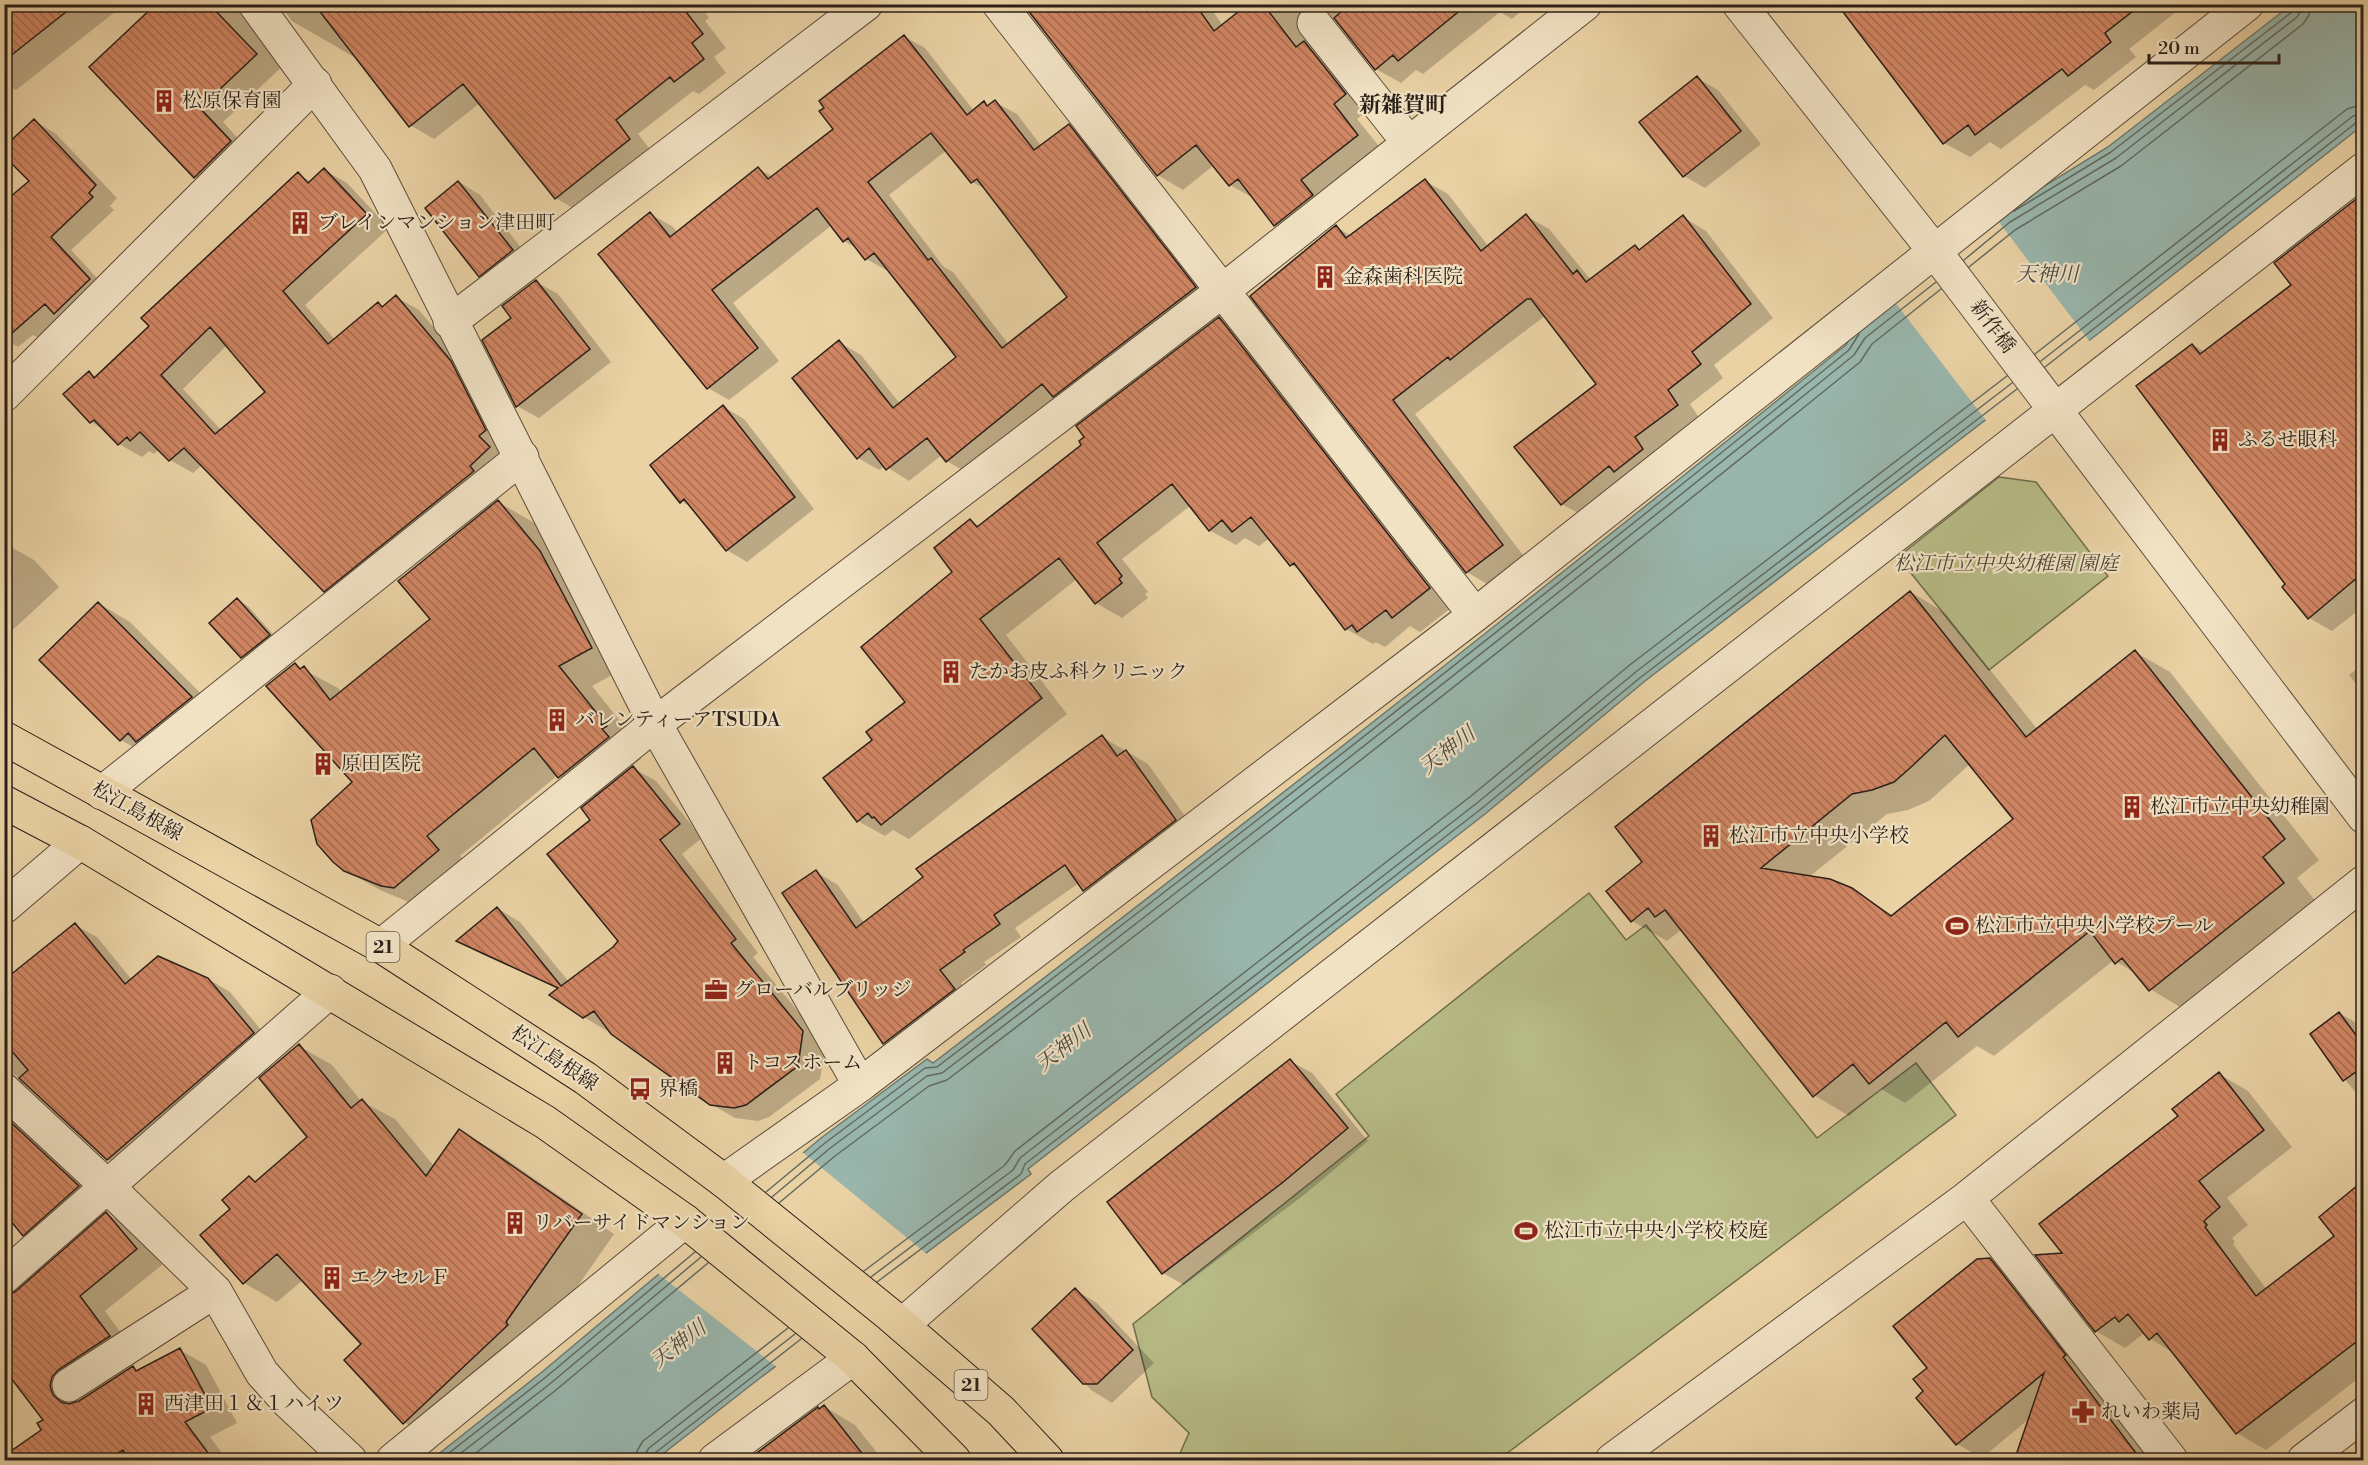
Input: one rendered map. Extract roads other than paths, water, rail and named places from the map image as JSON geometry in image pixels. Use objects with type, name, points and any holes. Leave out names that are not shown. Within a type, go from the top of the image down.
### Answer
[{"type":"main road","name":"松江島根線","points":[[4,738],[381,946],[585,1078],[732,1187],[896,1320],[1001,1411],[1047,1461]]},
{"type":"main road","points":[[4,802],[80,842],[545,1122],[690,1225],[848,1354],[954,1461]]},
{"type":"street","points":[[255,4],[375,169],[450,322],[522,457],[655,724],[860,1085]]},
{"type":"street","points":[[450,322],[866,4]]},
{"type":"street","points":[[999,4],[1221,292],[1475,615]]},
{"type":"street","points":[[381,946],[655,724],[1221,292],[1585,4]]},
{"type":"street","name":"新作橋","points":[[1739,4],[1935,252],[2364,817]]},
{"type":"street","points":[[732,1187],[860,1085],[1475,615],[2247,4]]},
{"type":"street","points":[[1314,24],[1409,143]]},
{"type":"street","points":[[4,395],[315,84]]},
{"type":"street","points":[[896,1320],[1062,1186],[2052,405],[2364,169]]},
{"type":"street","points":[[102,793],[522,457]]},
{"type":"street","points":[[4,907],[80,842]]},
{"type":"street","points":[[1612,1461],[1967,1198],[2364,882]]},
{"type":"street","points":[[4,1277],[330,991]]},
{"type":"street","points":[[4,1090],[108,1187],[215,1292],[262,1373],[287,1401],[350,1461]]},
{"type":"street","points":[[1967,1198],[2171,1461]]},
{"type":"street","points":[[393,1461],[690,1225]]},
{"type":"street","points":[[69,1385],[215,1292]]},
{"type":"street","points":[[715,1461],[848,1354]]},
{"type":"street","points":[[2304,1461],[2364,1414]]},
{"type":"water","name":"天神川","points":[[2291,5],[2363,5],[2363,125],[2104,329],[1645,681],[1485,814],[1028,1169],[1031,1174],[655,1460],[431,1460],[542,1372],[821,1138],[927,1059],[933,1063],[1278,797],[1846,345],[1854,330],[2002,212],[2108,147]]},
{"type":"place","name":"松原保育園","points":[[164,101]]},
{"type":"place","name":"ブレインマンション津田町","points":[[300,223]]},
{"type":"place","name":"金森歯科医院","points":[[1325,277]]},
{"type":"place","name":"ふるせ眼科","points":[[2220,440]]},
{"type":"place","name":"たかお皮ふ科クリニック","points":[[951,672]]},
{"type":"place","name":"バレンティーアTSUDA","points":[[557,720]]},
{"type":"place","name":"原田医院","points":[[323,764]]},
{"type":"place","name":"松江市立中央幼稚園","points":[[2132,807]]},
{"type":"place","name":"松江市立中央小学校","points":[[1711,836]]},
{"type":"place","name":"松江市立中央小学校プール","points":[[1957,926]]},
{"type":"place","name":"グローバルブリッジ","points":[[716,990]]},
{"type":"place","name":"トコスホーム","points":[[725,1063]]},
{"type":"place","name":"界橋","points":[[640,1089]]},
{"type":"place","name":"リバーサイドマンション","points":[[515,1223]]},
{"type":"place","name":"松江市立中央小学校 校庭","points":[[1526,1231]]},
{"type":"place","name":"エクセルＦ","points":[[332,1278]]},
{"type":"place","name":"西津田１＆１ハイツ","points":[[146,1404]]},
{"type":"place","name":"れいわ薬局","points":[[2083,1412]]},
{"type":"district","name":"新雑賀町","points":[[1403,105]]},
{"type":"park label","name":"松江市立中央幼稚園 園庭","points":[[2006,564]]}]
